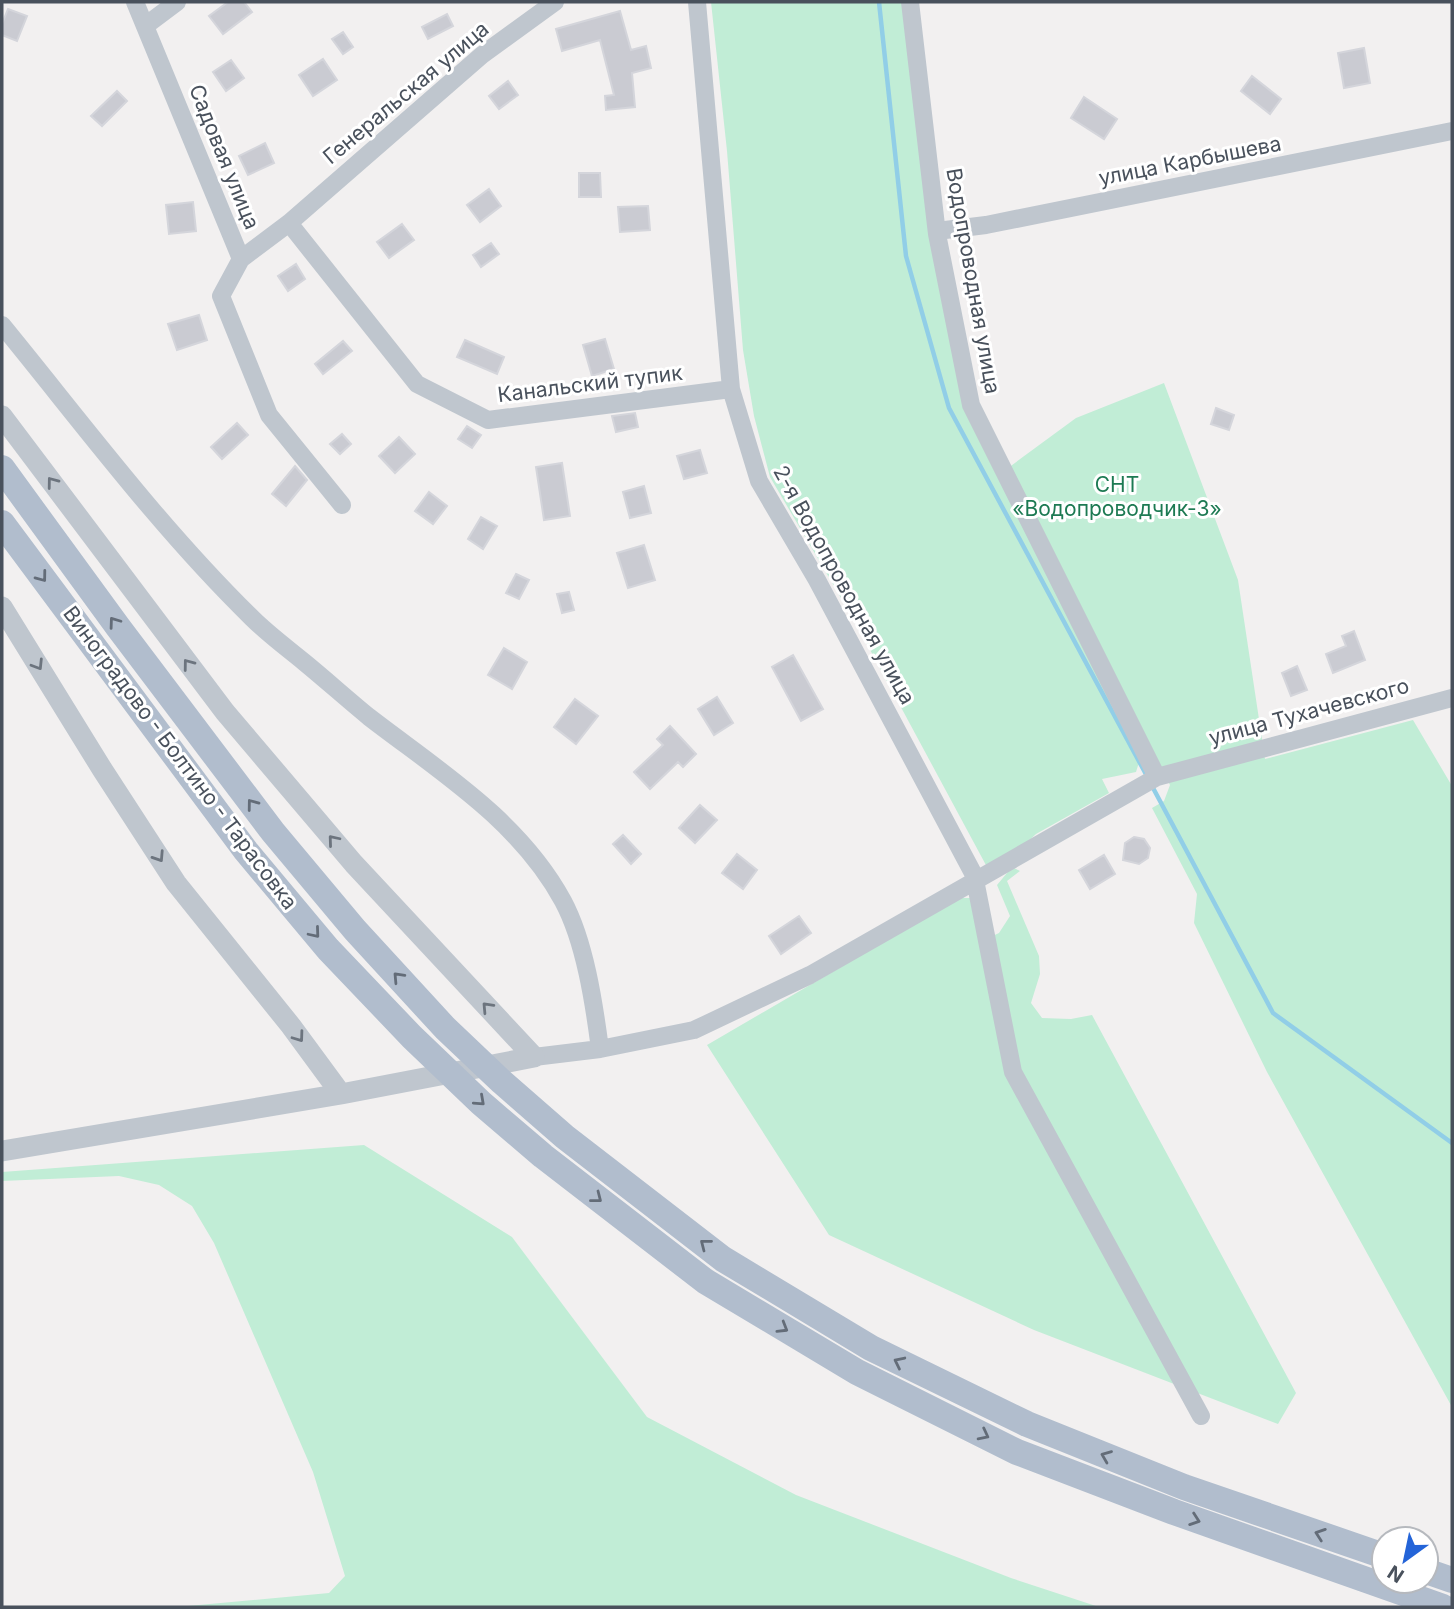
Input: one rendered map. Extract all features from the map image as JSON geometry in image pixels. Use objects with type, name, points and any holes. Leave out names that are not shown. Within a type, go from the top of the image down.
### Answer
[{"type":"main road","name":"Виноградово - Болтино - Тарасовка","points":[[2,468],[273,832],[355,930],[444,1028],[565,1137],[723,1258],[871,1348],[1027,1424],[1184,1487],[1370,1551]]},
{"type":"main road","name":"Виноградово - Болтино - Тарасовка","points":[[2,523],[246,851],[328,949],[412,1037],[481,1103],[543,1156],[705,1281],[857,1372],[1017,1452],[1174,1512],[1443,1607]]},
{"type":"street","name":"Садовая улица","points":[[135,2],[241,259],[220,296],[242,352],[269,415],[342,505]]},
{"type":"street","points":[[145,26],[177,2]]},
{"type":"street","name":"Генеральская улица","points":[[241,259],[289,223],[482,55],[555,2]]},
{"type":"street","name":"2-я Водопроводная улица","points":[[697,2],[732,389],[759,481],[817,580],[976,880],[1013,1072],[1201,1416]]},
{"type":"street","name":"Водопроводная улица","points":[[909,2],[937,231],[971,405],[1157,776]]},
{"type":"street","name":"улица Карбышева","points":[[937,231],[1000,222],[1452,131]]},
{"type":"street","name":"Канальский тупик","points":[[289,223],[416,384],[488,420],[732,389]]},
{"type":"street","points":[[2,325],[164,524],[254,621],[368,716],[444,772],[493,814],[531,853],[563,902],[579,945],[600,1048]]},
{"type":"street","points":[[2,416],[225,712],[354,864],[534,1057]]},
{"type":"street","points":[[2,607],[176,883],[291,1026],[341,1094]]},
{"type":"street","name":"улица Тухачевского","points":[[534,1057],[658,1039],[694,1030],[810,975],[1157,776],[1452,698]]},
{"type":"street","points":[[2,1151],[341,1094],[534,1057]]},
{"type":"green space","points":[[711,2],[902,2],[965,406],[1141,756],[1136,772],[1102,779],[1109,793],[1036,834],[1020,849],[987,867],[854,620],[770,477],[754,416],[743,350],[727,151]]},
{"type":"green space","name":"СНТ «Водопроводчик-3»","points":[[1164,383],[1238,580],[1265,759],[1413,720],[1452,786],[1452,1407],[1267,1072],[1194,923],[1197,894],[1152,808],[1164,801],[1170,785],[1087,628],[1008,468],[1076,418]]},
{"type":"green space","points":[[1012,867],[1020,871],[1007,881],[1039,956],[1040,974],[1031,1003],[1042,1018],[1071,1019],[1092,1015],[1296,1393],[1278,1424],[1034,1330],[829,1235],[707,1045],[959,898],[973,898],[984,940],[999,933],[1010,916],[997,885]]},
{"type":"green space","points":[[364,1145],[512,1237],[647,1417],[796,1495],[1011,1578],[1099,1607],[177,1607],[329,1593],[345,1576],[313,1472],[214,1243],[192,1206],[159,1185],[119,1176],[2,1181],[2,1172]]},
{"type":"building","points":[[228,2],[244,2],[252,12],[223,34],[209,16]]},
{"type":"building","points":[[8,9],[27,16],[17,41],[2,35],[2,24]]},
{"type":"building","points":[[620,11],[631,50],[646,46],[651,68],[632,73],[635,107],[606,110],[605,96],[614,95],[600,40],[562,51],[556,29]]},
{"type":"building","points":[[447,14],[453,26],[428,39],[422,27]]},
{"type":"building","points":[[343,32],[353,47],[343,54],[332,39]]},
{"type":"building","points":[[1364,48],[1370,83],[1344,88],[1338,53]]},
{"type":"building","points":[[323,59],[337,80],[313,96],[299,75]]},
{"type":"building","points":[[231,60],[244,78],[226,91],[213,72]]},
{"type":"building","points":[[1252,76],[1281,99],[1270,114],[1241,91]]},
{"type":"building","points":[[508,81],[518,95],[499,109],[489,96]]},
{"type":"building","points":[[117,91],[127,101],[102,126],[91,116]]},
{"type":"building","points":[[1084,97],[1117,119],[1104,139],[1071,118]]},
{"type":"building","points":[[265,143],[274,163],[248,175],[239,156]]},
{"type":"building","points":[[579,173],[600,173],[601,197],[579,197]]},
{"type":"building","points":[[489,189],[501,206],[480,222],[467,205]]},
{"type":"building","points":[[193,202],[196,231],[169,234],[166,205]]},
{"type":"building","points":[[648,206],[650,230],[620,232],[618,207]]},
{"type":"building","points":[[402,224],[414,240],[389,258],[377,242]]},
{"type":"building","points":[[491,243],[499,254],[481,267],[473,255]]},
{"type":"building","points":[[296,264],[305,279],[288,291],[278,276]]},
{"type":"building","points":[[199,315],[207,340],[177,350],[168,324]]},
{"type":"building","points":[[605,339],[614,369],[592,376],[583,345]]},
{"type":"building","points":[[465,340],[504,357],[497,374],[457,357]]},
{"type":"building","points":[[343,341],[352,351],[323,374],[315,364]]},
{"type":"building","points":[[1216,408],[1234,415],[1229,430],[1211,424]]},
{"type":"building","points":[[635,413],[638,427],[616,432],[612,416]]},
{"type":"building","points":[[237,423],[248,435],[222,459],[211,447]]},
{"type":"building","points":[[467,426],[481,435],[472,448],[458,439]]},
{"type":"building","points":[[342,434],[351,444],[340,454],[330,444]]},
{"type":"building","points":[[399,437],[415,454],[395,473],[379,456]]},
{"type":"building","points":[[700,450],[707,473],[684,479],[677,456]]},
{"type":"building","points":[[562,463],[570,516],[544,520],[536,467]]},
{"type":"building","points":[[295,466],[307,480],[286,506],[272,494]]},
{"type":"building","points":[[644,486],[651,513],[630,518],[623,492]]},
{"type":"building","points":[[429,492],[447,506],[433,524],[415,511]]},
{"type":"building","points":[[481,517],[497,526],[483,549],[468,539]]},
{"type":"building","points":[[644,545],[655,580],[628,588],[617,553]]},
{"type":"building","points":[[516,574],[529,580],[519,599],[506,593]]},
{"type":"building","points":[[569,592],[574,610],[562,613],[557,594]]},
{"type":"building","points":[[1354,631],[1365,660],[1333,673],[1326,654],[1346,646],[1342,636]]},
{"type":"building","points":[[504,648],[527,662],[512,689],[488,675]]},
{"type":"building","points":[[793,655],[823,709],[801,721],[772,667]]},
{"type":"building","points":[[1297,666],[1307,690],[1291,696],[1282,673]]},
{"type":"building","points":[[717,697],[733,723],[714,735],[698,709]]},
{"type":"building","points":[[575,699],[598,716],[576,744],[554,727]]},
{"type":"building","points":[[670,726],[696,754],[683,767],[678,762],[650,789],[634,772],[663,745],[657,739]]},
{"type":"building","points":[[700,805],[717,820],[695,843],[679,828]]},
{"type":"building","points":[[623,835],[641,854],[631,864],[613,844]]},
{"type":"building","points":[[1134,837],[1144,839],[1150,848],[1148,858],[1139,864],[1123,860],[1125,843]]},
{"type":"building","points":[[737,854],[757,870],[743,889],[722,873]]},
{"type":"building","points":[[1104,855],[1115,874],[1090,889],[1079,870]]},
{"type":"building","points":[[799,916],[811,933],[781,954],[769,936]]},
{"type":"waterway","points":[[879,2],[906,256],[949,408],[1148,778]]},
{"type":"waterway","points":[[1152,786],[1273,1013],[1452,1143]]}]
